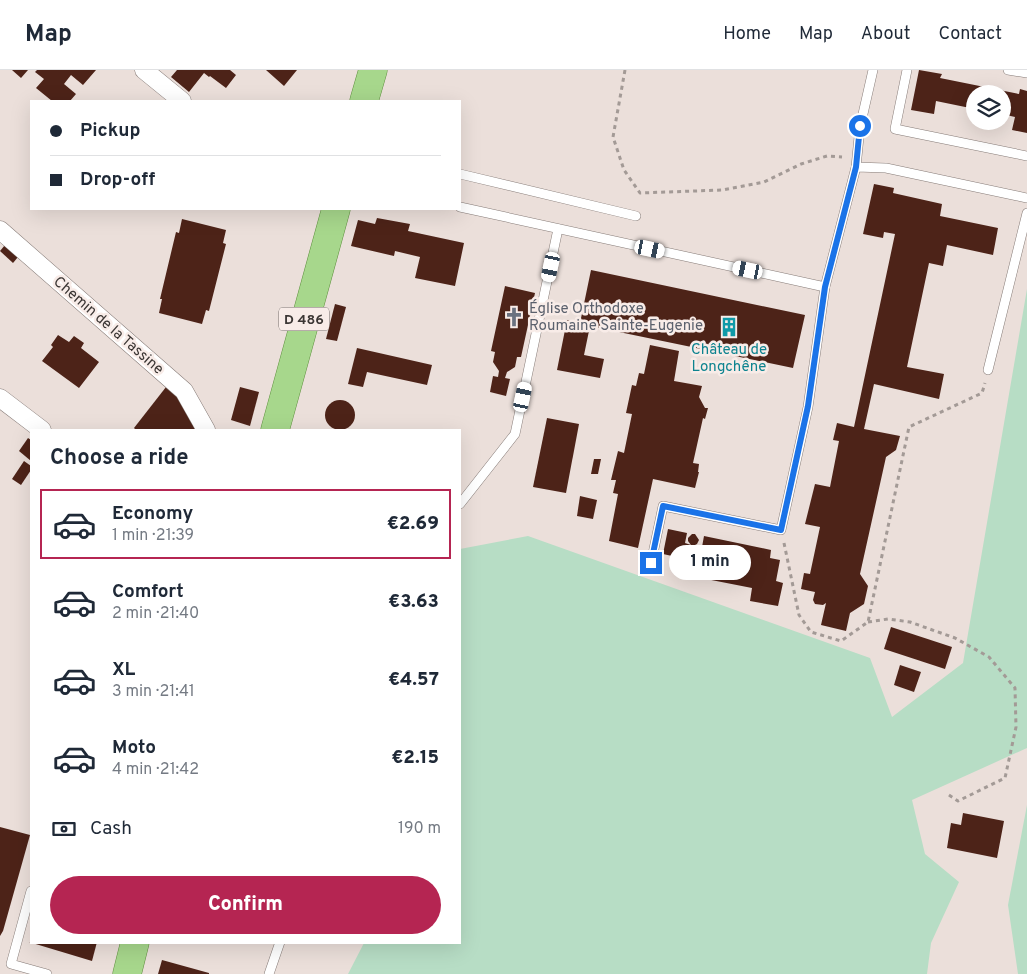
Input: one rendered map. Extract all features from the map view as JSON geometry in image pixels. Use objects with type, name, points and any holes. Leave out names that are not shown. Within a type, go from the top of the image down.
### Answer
[{"type":"main road","points":[[364,100],[373,70]]},
{"type":"main road","name":"D 486","points":[[275,429],[336,210]]},
{"type":"main road","points":[[127,974],[134,944]]},
{"type":"street","points":[[144,70],[181,100]]},
{"type":"street","name":"Chemin de la Tassine","points":[[0,230],[184,391],[205,429]]},
{"type":"street","points":[[0,398],[41,429]]},
{"type":"lane","points":[[651,563],[663,506],[781,530],[808,406],[825,287],[857,162],[860,126],[873,70]]},
{"type":"lane","points":[[907,70],[895,129],[1027,156]]},
{"type":"lane","points":[[1008,70],[1027,73]]},
{"type":"lane","points":[[857,162],[1027,198]]},
{"type":"lane","points":[[461,174],[636,216]]},
{"type":"lane","points":[[461,207],[825,287]]},
{"type":"lane","points":[[988,370],[1027,213]]},
{"type":"lane","points":[[461,503],[515,434],[558,230]]},
{"type":"lane","points":[[30,895],[11,964],[47,974]]},
{"type":"lane","points":[[269,974],[279,944]]},
{"type":"path","points":[[625,70],[613,137],[624,170],[640,193],[722,190],[764,182],[801,164],[827,156],[857,162]]},
{"type":"path","points":[[868,622],[909,427],[982,393]]},
{"type":"path","points":[[781,530],[799,615],[811,632],[841,641],[868,622],[888,619],[910,622],[955,638],[989,657],[1015,688],[1016,727],[1005,778],[958,801],[946,793]]},
{"type":"green space","points":[[1027,289],[1027,748],[912,800],[925,854],[959,882],[931,943],[927,974],[348,974],[363,944],[461,944],[461,549],[528,536],[870,658],[892,717],[963,663]]},
{"type":"green space","points":[[1027,805],[1027,974],[1018,974],[1008,905]]},
{"type":"building","points":[[12,70],[28,70],[21,78]]},
{"type":"building","points":[[37,70],[96,70],[83,85],[71,75],[64,84],[76,94],[71,100],[51,100],[36,88],[44,79],[35,72]]},
{"type":"building","points":[[177,70],[230,70],[236,75],[226,88],[204,73],[189,92],[171,77]]},
{"type":"building","points":[[266,70],[297,70],[284,86]]},
{"type":"building","points":[[919,70],[942,74],[940,78],[975,85],[966,85],[966,107],[936,101],[934,114],[911,110]]},
{"type":"building","points":[[1020,89],[1027,91],[1027,133],[1012,130],[1015,117],[1011,116],[1011,92],[1019,94]]},
{"type":"building","points":[[874,184],[894,188],[893,193],[942,204],[940,216],[998,228],[993,255],[947,245],[943,266],[929,263],[907,367],[944,374],[939,399],[874,384],[864,429],[900,436],[896,450],[886,457],[860,574],[868,586],[864,604],[850,613],[846,631],[821,625],[826,603],[823,605],[815,604],[813,600],[815,592],[801,589],[804,573],[810,574],[820,527],[805,524],[815,484],[830,487],[839,441],[833,440],[837,423],[854,427],[895,234],[884,232],[883,238],[863,234]]},
{"type":"building","points":[[377,218],[410,224],[408,231],[464,243],[455,286],[415,278],[420,257],[395,251],[394,256],[351,246],[358,220],[375,224]]},
{"type":"building","points":[[182,219],[226,230],[223,243],[226,244],[209,311],[206,310],[202,324],[159,313],[162,299],[160,299],[176,232],[179,233]]},
{"type":"building","points":[[5,245],[18,257],[13,263],[0,251]]},
{"type":"building","points":[[591,270],[805,315],[793,368],[590,326],[584,355],[604,359],[600,378],[557,370],[567,320],[580,323]]},
{"type":"building","name":"Église Orthodoxe Roumaine Sainte-Eugenie","points":[[505,286],[535,293],[521,357],[517,357],[515,367],[507,372],[505,378],[510,379],[506,396],[490,392],[493,376],[498,377],[499,371],[493,362],[495,352],[491,351]]},
{"type":"building","points":[[335,304],[346,307],[337,341],[326,339]]},
{"type":"building","points":[[58,335],[69,342],[74,336],[84,343],[81,348],[99,362],[79,388],[42,361],[53,347],[51,345]]},
{"type":"building","points":[[650,345],[679,351],[674,381],[702,386],[699,397],[705,408],[708,408],[705,419],[703,418],[693,463],[699,464],[695,488],[653,479],[638,548],[609,541],[618,494],[613,493],[616,480],[611,480],[618,451],[624,453],[632,414],[626,413],[632,385],[636,386],[639,373],[644,374]]},
{"type":"building","points":[[357,348],[432,365],[427,385],[367,372],[363,387],[348,384]]},
{"type":"building","points":[[166,387],[180,399],[197,429],[135,429]]},
{"type":"building","points":[[240,387],[259,392],[250,426],[231,420]]},
{"type":"building","points":[[334,401],[346,401],[354,409],[354,421],[346,429],[334,429],[326,421],[326,409]]},
{"type":"building","points":[[547,418],[579,424],[566,493],[533,487]]},
{"type":"building","points":[[28,438],[30,439],[30,460],[19,451]]},
{"type":"building","points":[[594,459],[601,459],[598,474],[591,474]]},
{"type":"building","points":[[24,461],[30,465],[30,472],[21,485],[12,479]]},
{"type":"building","points":[[580,496],[597,500],[593,519],[577,516]]},
{"type":"building","points":[[668,529],[687,533],[685,543],[691,545],[688,538],[695,534],[699,540],[695,545],[702,547],[704,536],[771,550],[770,558],[780,560],[776,581],[783,583],[778,606],[750,601],[752,588],[696,577],[699,562],[663,554]]},
{"type":"building","points":[[891,627],[952,647],[945,669],[884,649]]},
{"type":"building","points":[[900,665],[921,672],[914,692],[894,685]]},
{"type":"building","points":[[963,813],[1004,821],[997,858],[947,848],[951,823],[961,825]]},
{"type":"building","points":[[0,827],[30,835],[0,936]]},
{"type":"building","points":[[36,944],[96,944],[92,961]]},
{"type":"building","points":[[162,960],[209,973],[209,974],[158,974]]},
{"type":"place","name":"Église Orthodoxe Roumaine Sainte-Eugenie","points":[[514,317]]},
{"type":"place","name":"Château de Longchêne","points":[[729,327]]},
{"type":"route","points":[[651,563],[663,506],[781,530],[808,406],[825,287],[856,167],[860,126]]}]
